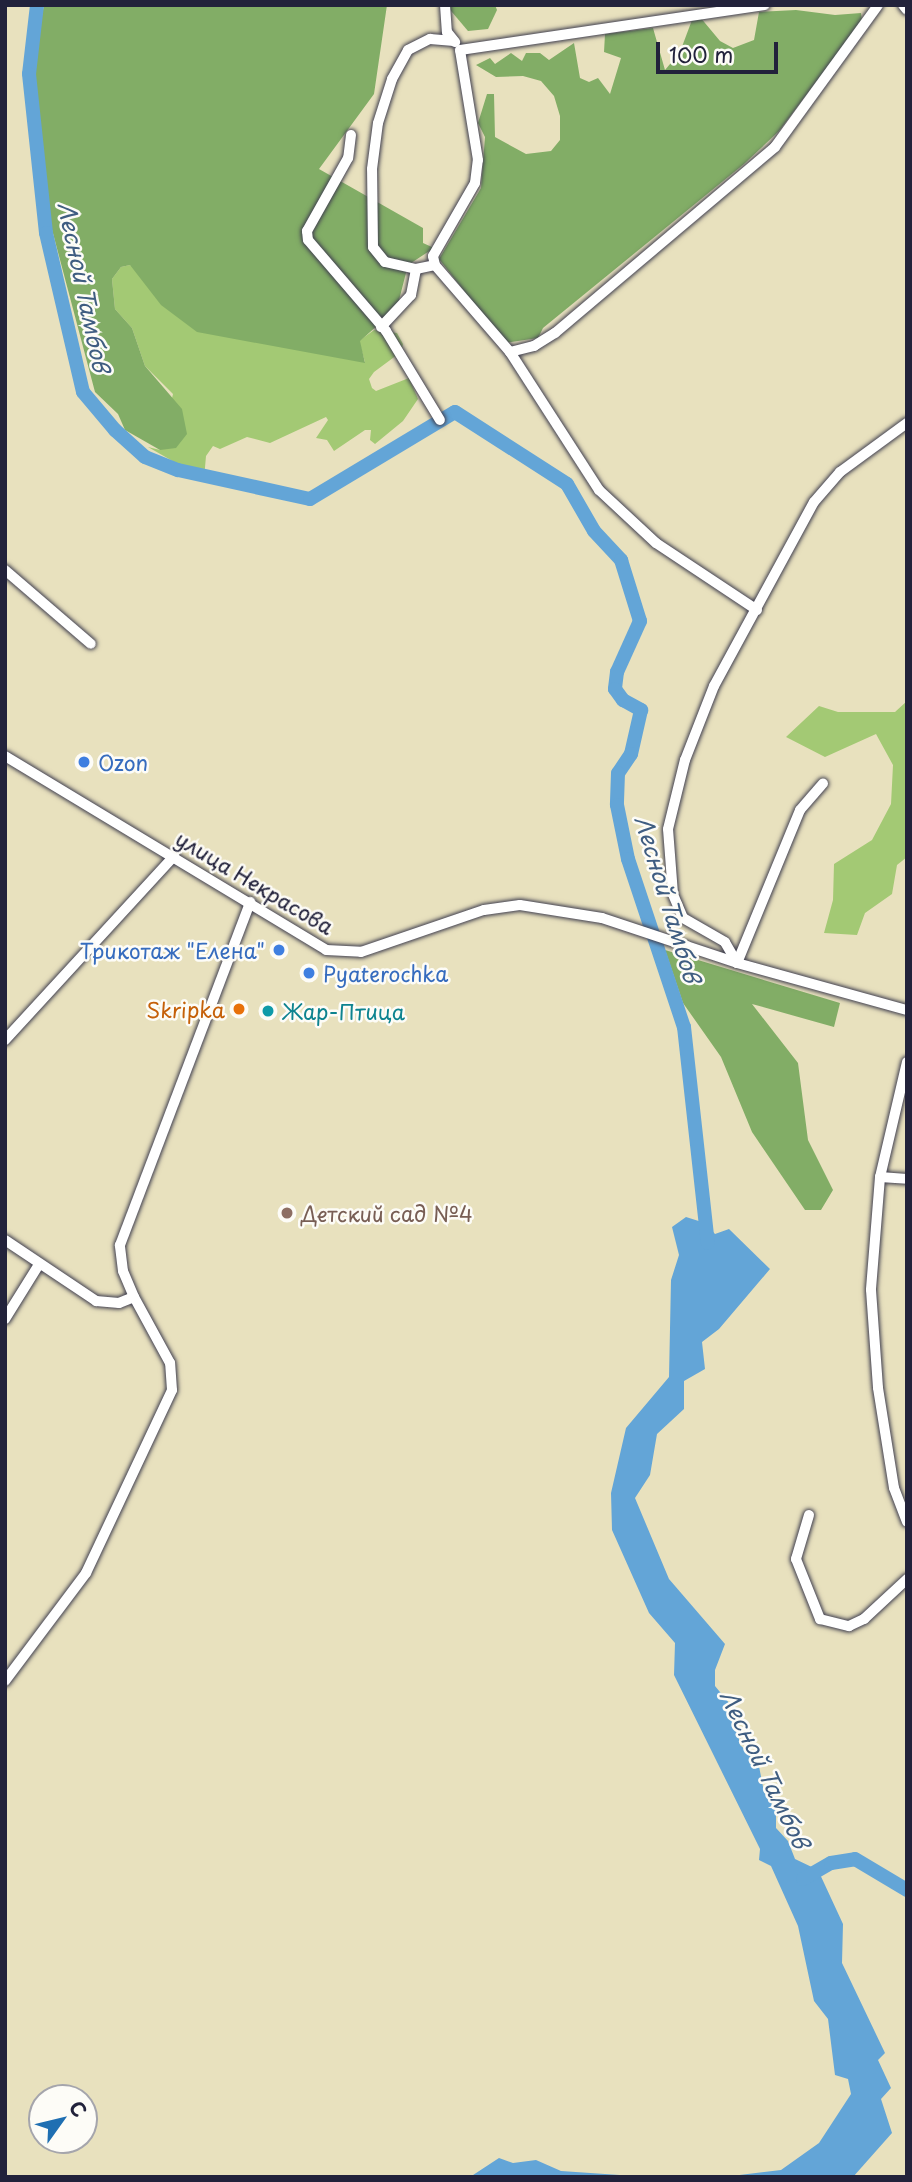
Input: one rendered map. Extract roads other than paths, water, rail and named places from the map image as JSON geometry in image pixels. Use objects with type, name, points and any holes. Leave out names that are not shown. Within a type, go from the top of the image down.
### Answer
[{"type":"street","points":[[445,5],[447,32],[457,46],[478,160],[475,183],[433,256],[435,265],[510,352],[566,445],[628,520],[757,610]]},
{"type":"street","points":[[435,265],[416,269],[385,262],[373,247],[372,169],[378,123],[391,79],[408,50],[429,39],[457,46],[765,5]]},
{"type":"street","points":[[510,352],[534,346],[555,333],[775,147],[878,5]]},
{"type":"street","points":[[903,5],[907,10]]},
{"type":"street","points":[[351,135],[348,158],[307,231],[308,240],[381,327],[439,420]]},
{"type":"street","points":[[381,327],[411,295],[416,269]]},
{"type":"street","points":[[737,963],[725,942],[683,918],[677,907],[668,829],[695,728],[826,486],[907,423]]},
{"type":"street","points":[[5,570],[92,644]]},
{"type":"street","name":"улица Некрасова","points":[[5,756],[326,950],[361,952],[484,910],[520,905],[602,918],[737,963],[907,1010]]},
{"type":"street","points":[[737,963],[800,810],[823,784]]},
{"type":"street","points":[[5,1040],[174,856]]},
{"type":"street","points":[[5,1681],[86,1573],[172,1390],[170,1363],[134,1297],[121,1262],[122,1233],[250,902]]},
{"type":"street","points":[[907,1062],[880,1177],[871,1290],[878,1388],[894,1488],[907,1522]]},
{"type":"street","points":[[880,1177],[907,1180]]},
{"type":"street","points":[[5,1240],[38,1266],[96,1301],[119,1303],[134,1297]]},
{"type":"street","points":[[5,1319],[38,1266]]},
{"type":"street","points":[[808,1515],[796,1559],[820,1619],[849,1626],[864,1619],[907,1579]]},
{"type":"water","points":[[33,5],[44,5],[39,24],[29,22]]},
{"type":"water","points":[[686,1217],[705,1223],[715,1234],[729,1229],[770,1269],[719,1329],[702,1342],[705,1369],[684,1381],[684,1409],[657,1434],[650,1475],[635,1498],[669,1579],[725,1644],[715,1670],[715,1686],[734,1709],[740,1745],[758,1761],[764,1792],[776,1810],[776,1828],[788,1841],[795,1859],[818,1870],[843,1924],[842,1963],[885,2053],[878,2060],[891,2088],[881,2099],[892,2133],[853,2177],[723,2177],[781,2170],[819,2143],[851,2094],[848,2079],[835,2075],[828,2019],[814,2001],[798,1926],[771,1866],[759,1860],[760,1849],[674,1675],[675,1643],[649,1613],[612,1530],[611,1493],[626,1428],[669,1377],[671,1280],[679,1255],[672,1227]]},
{"type":"water","points":[[499,2158],[513,2163],[536,2160],[561,2171],[649,2177],[470,2177]]},
{"type":"waterway","name":"Лесной Тамбов","points":[[37,5],[29,74],[46,233],[83,392],[115,430],[145,457],[178,470],[310,499],[455,412],[567,484],[594,531],[621,560],[640,621],[617,672],[615,689],[623,700],[641,710],[631,754],[618,773],[617,805],[628,859],[684,1027],[708,1243]]},
{"type":"waterway","points":[[803,1879],[831,1863],[855,1859],[907,1890]]},
{"type":"place","name":"Ozon","points":[[84,762]]},
{"type":"place","name":"Трикотаж \"Елена\"","points":[[279,950]]},
{"type":"place","name":"Pyaterochka","points":[[309,973]]},
{"type":"place","name":"Skripka","points":[[239,1009]]},
{"type":"place","name":"Жар-Птица","points":[[268,1011]]},
{"type":"place","name":"Детский сад №4","points":[[287,1213]]}]
